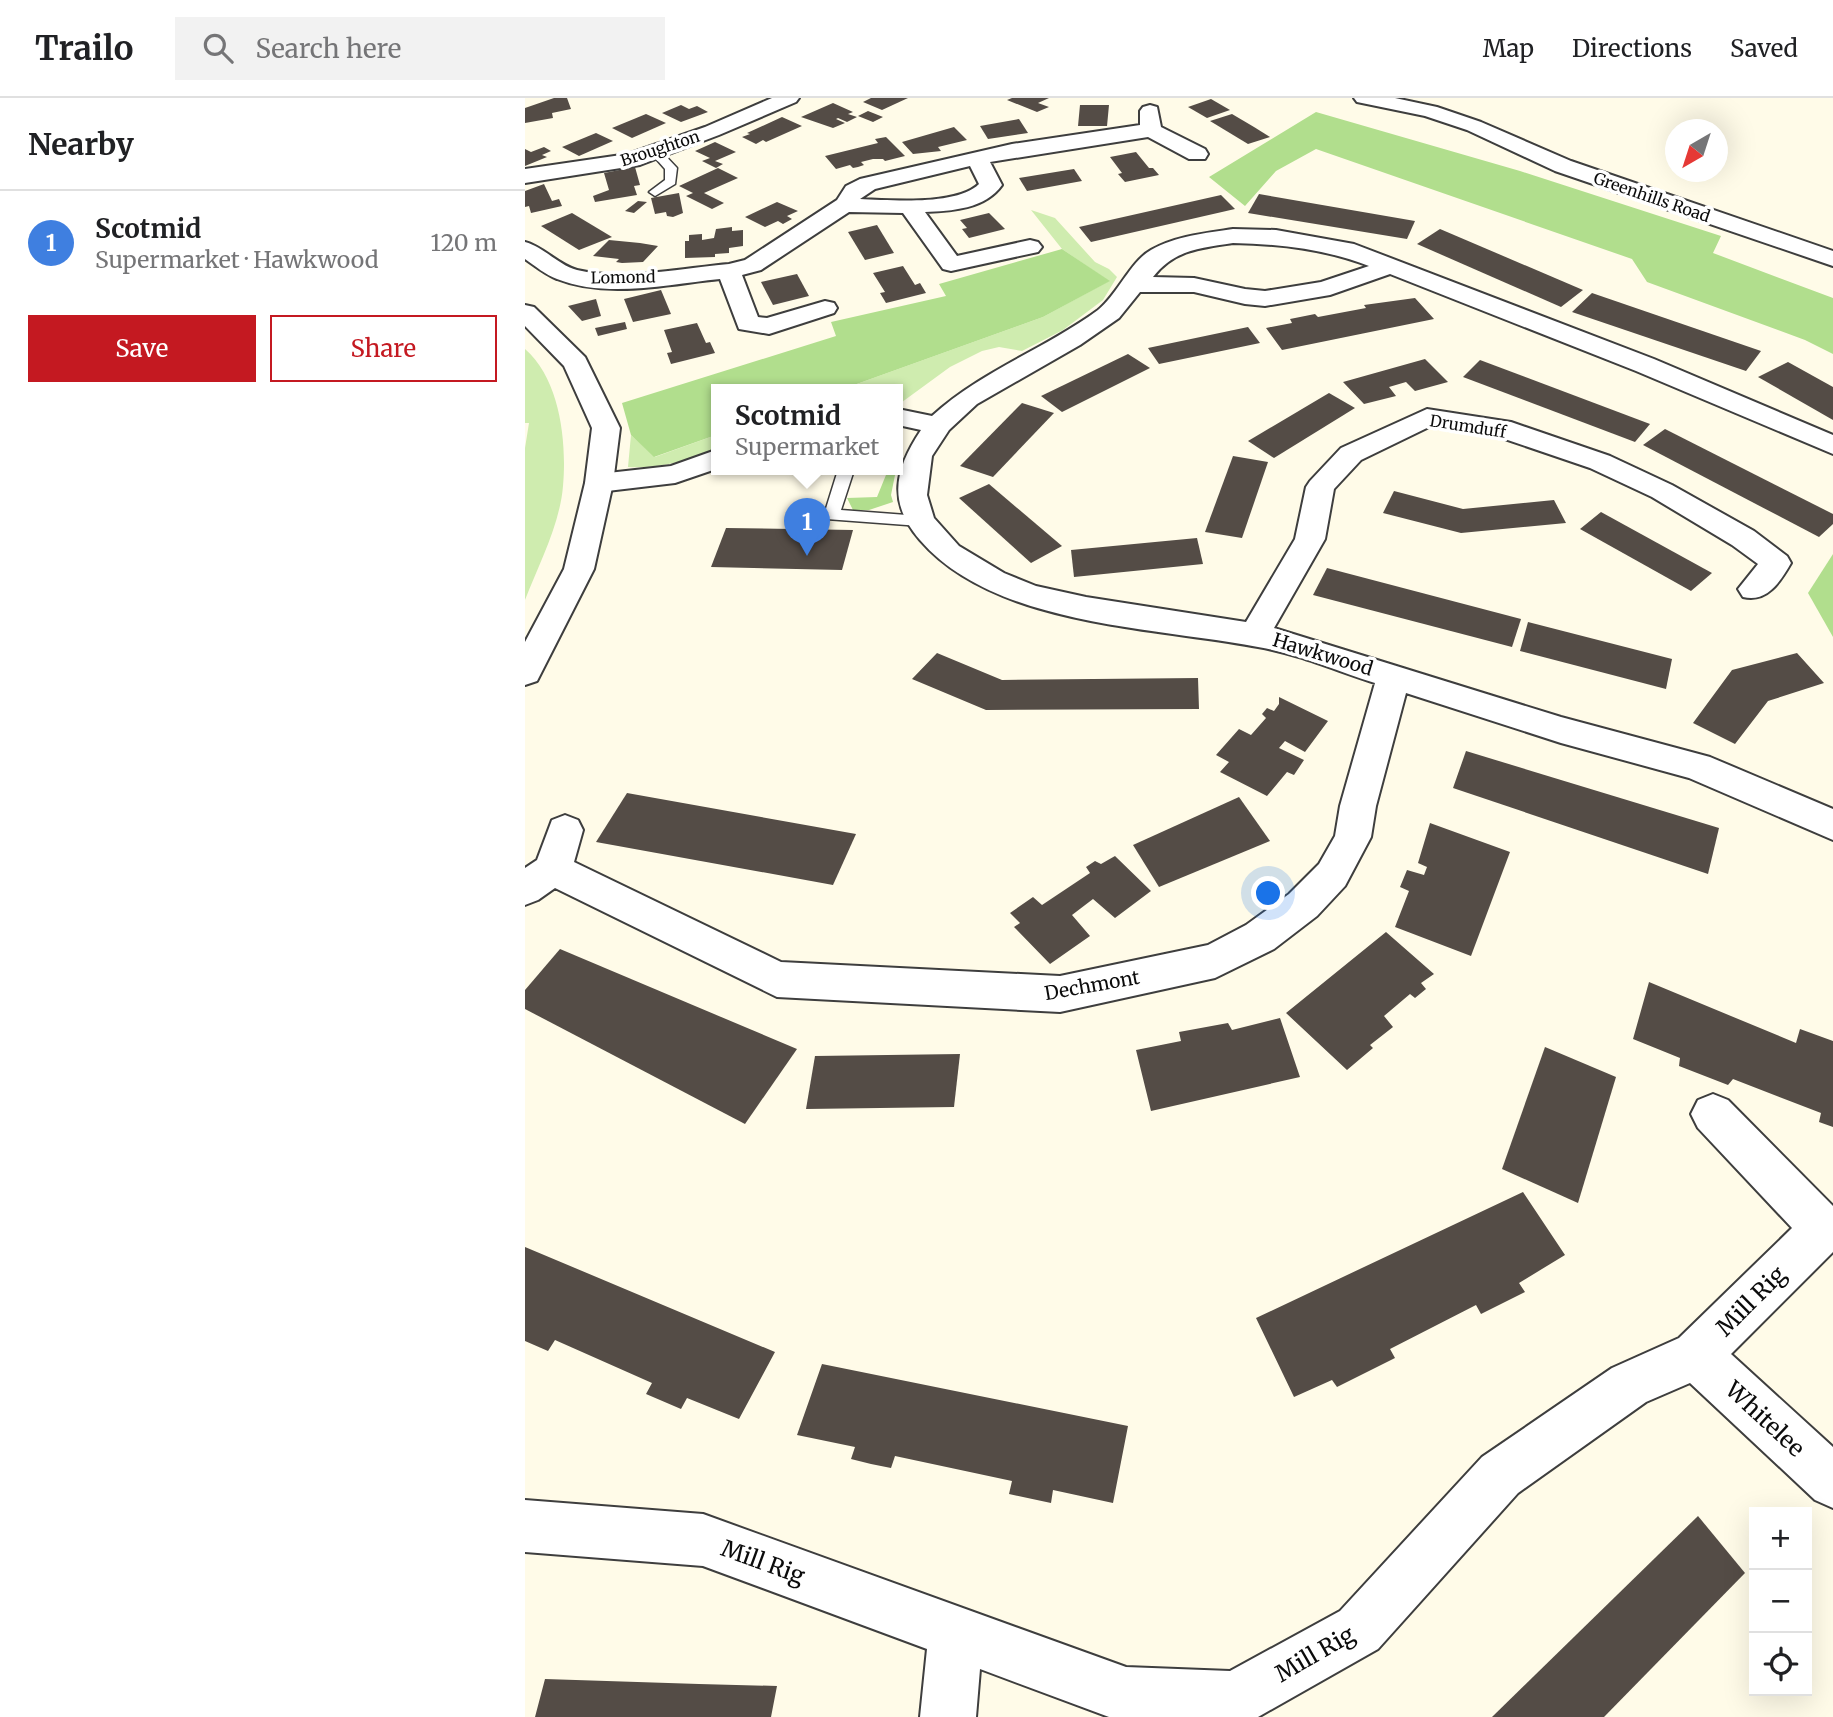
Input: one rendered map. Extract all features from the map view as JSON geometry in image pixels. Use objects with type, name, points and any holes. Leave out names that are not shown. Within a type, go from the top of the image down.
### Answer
[{"type":"street","name":"Broughton","points":[[525,176],[588,168],[656,152],[789,98]]},
{"type":"street","name":"Greenhills Road","points":[[1364,98],[1407,104],[1474,126],[1563,166],[1833,259]]},
{"type":"street","name":"Greenhills Road","points":[[1436,98],[1474,126]]},
{"type":"street","name":"Lomond","points":[[525,249],[565,274],[591,280],[615,281],[729,271],[754,265],[845,205],[854,191],[868,184],[1151,120],[1197,154]]},
{"type":"street","points":[[845,205],[866,208],[909,206],[977,197],[991,185],[977,158]]},
{"type":"street","points":[[909,206],[951,264],[1030,247]]},
{"type":"street","name":"Hawkwood","points":[[1833,445],[1644,365],[1346,248],[1276,237],[1233,236],[1190,243],[1157,256],[1110,313],[1071,340],[967,398],[938,425],[918,456],[912,495],[920,521],[948,553],[993,580],[1028,595],[1086,608],[1255,634],[1561,730],[1699,767],[1833,825]]},
{"type":"street","points":[[1134,285],[1196,285],[1254,298],[1358,279],[1377,273],[1387,266]]},
{"type":"street","points":[[729,271],[748,324],[769,326],[825,308]]},
{"type":"street","points":[[525,312],[576,363],[606,428],[599,483],[579,569],[525,673]]},
{"type":"street","name":"Drumduff","points":[[1255,634],[1310,539],[1320,487],[1351,454],[1427,417],[1501,428],[1599,462],[1662,491],[1743,538],[1776,563],[1754,589]]},
{"type":"street","points":[[903,418],[938,425]]},
{"type":"street","points":[[599,483],[675,474],[711,462]]},
{"type":"street","name":"Dechmont","points":[[565,830],[539,879],[777,979],[1060,994],[1215,961],[1260,937],[1303,905],[1332,875],[1353,837],[1358,806],[1394,676]]},
{"type":"street","name":"Mill Rig","points":[[525,1527],[703,1540],[1126,1695],[1235,1699],[1359,1630],[1500,1475],[1629,1385],[1696,1356],[1824,1229],[1713,1114]]},
{"type":"street","name":"Whitelee","points":[[1696,1356],[1833,1482]]},
{"type":"street","points":[[948,1717],[956,1633]]},
{"type":"lane","points":[[655,192],[671,181],[671,168],[656,152]]},
{"type":"lane","points":[[844,475],[832,514],[920,521]]},
{"type":"green space","points":[[1316,112],[1520,171],[1721,236],[1713,253],[1833,298],[1833,354],[1805,340],[1647,282],[1632,259],[1316,149],[1276,171],[1245,206],[1209,177]]},
{"type":"green space","points":[[1031,210],[1055,218],[1095,262],[1109,269],[1117,277],[1103,300],[1063,330],[1022,351],[999,347],[982,351],[950,367],[903,401],[903,384],[857,384],[1043,317],[1109,281],[1062,249]]},
{"type":"green space","points":[[1062,249],[1110,281],[1043,317],[857,384],[711,384],[711,437],[654,457],[631,435],[622,403],[836,336],[831,322],[946,296],[939,284]]},
{"type":"green space","points":[[525,349],[546,377],[559,412],[564,469],[558,515],[525,600],[525,448],[529,423],[525,423]]},
{"type":"green space","points":[[631,435],[655,457],[711,437],[711,451],[673,463],[628,467]]},
{"type":"green space","points":[[886,475],[895,475],[891,495],[893,502],[869,510],[853,510],[847,498],[877,497]]},
{"type":"green space","points":[[1833,554],[1833,637],[1808,593]]},
{"type":"building","points":[[554,98],[567,98],[571,109],[552,113],[553,118],[525,123],[525,108]]},
{"type":"building","points":[[871,98],[908,98],[882,110],[863,102]]},
{"type":"building","points":[[1049,98],[1038,103],[1049,107],[1037,112],[1007,100]]},
{"type":"building","points":[[1211,99],[1230,110],[1207,118],[1188,107]]},
{"type":"building","points":[[833,103],[853,112],[848,114],[857,117],[847,122],[838,118],[836,119],[845,123],[833,128],[801,117]]},
{"type":"building","points":[[681,105],[689,109],[697,106],[708,112],[681,122],[662,113]]},
{"type":"building","points":[[1080,105],[1109,105],[1107,126],[1078,126]]},
{"type":"building","points":[[868,111],[883,117],[873,122],[858,116]]},
{"type":"building","points":[[646,114],[666,123],[632,138],[612,128]]},
{"type":"building","points":[[1232,114],[1270,137],[1248,144],[1210,121]]},
{"type":"building","points":[[782,117],[802,126],[756,144],[742,137],[750,134],[747,133]]},
{"type":"building","points":[[1019,119],[1028,133],[988,139],[980,126]]},
{"type":"building","points":[[954,127],[967,140],[938,147],[941,151],[913,154],[902,142]]},
{"type":"building","points":[[596,133],[613,141],[579,156],[562,147]]},
{"type":"building","points":[[886,137],[905,156],[885,161],[873,159],[861,162],[864,165],[858,167],[853,168],[850,165],[836,169],[825,156],[878,143],[875,139]]},
{"type":"building","points":[[715,142],[736,152],[715,161],[723,164],[716,168],[702,161],[710,158],[695,151]]},
{"type":"building","points":[[544,147],[551,151],[542,155],[547,157],[525,166],[525,149],[531,152]]},
{"type":"building","points":[[1136,152],[1149,168],[1153,168],[1159,175],[1125,182],[1110,157]]},
{"type":"building","points":[[635,167],[640,185],[634,186],[637,195],[595,202],[593,196],[609,190],[604,173]]},
{"type":"building","points":[[718,168],[738,178],[704,193],[724,203],[712,209],[686,196],[693,193],[679,186]]},
{"type":"building","points":[[1074,169],[1082,181],[1027,191],[1019,178]]},
{"type":"building","points":[[544,184],[552,201],[559,199],[562,206],[531,213],[529,206],[525,207],[525,191]]},
{"type":"building","points":[[679,193],[683,213],[673,217],[667,216],[666,212],[655,214],[651,198]]},
{"type":"building","points":[[1259,194],[1415,221],[1407,239],[1248,213]]},
{"type":"building","points":[[1221,195],[1235,209],[1091,242],[1079,227]]},
{"type":"building","points":[[638,201],[647,202],[634,213],[625,211]]},
{"type":"building","points":[[777,202],[798,211],[787,216],[792,219],[783,224],[778,221],[765,227],[745,217]]},
{"type":"building","points":[[572,213],[612,237],[579,250],[541,226]]},
{"type":"building","points":[[989,213],[1005,229],[969,238],[962,229],[967,228],[960,220]]},
{"type":"building","points":[[877,225],[894,253],[865,260],[848,232]]},
{"type":"building","points":[[732,227],[732,231],[743,230],[743,246],[729,248],[729,253],[715,254],[715,257],[685,258],[685,241],[689,241],[689,235],[702,234],[702,240],[714,238],[716,229]]},
{"type":"building","points":[[1440,229],[1583,290],[1561,307],[1417,244]]},
{"type":"building","points":[[609,240],[658,246],[643,262],[622,263],[616,262],[619,259],[593,256]]},
{"type":"building","points":[[903,266],[915,285],[920,283],[926,293],[886,303],[880,293],[885,292],[873,273]]},
{"type":"building","points":[[797,274],[809,296],[773,305],[761,282]]},
{"type":"building","points":[[661,290],[671,314],[633,322],[624,299]]},
{"type":"building","points":[[1592,293],[1761,351],[1746,371],[1572,312]]},
{"type":"building","points":[[1415,298],[1434,319],[1282,350],[1266,328],[1292,323],[1290,319],[1315,314],[1318,317],[1366,308],[1364,305]]},
{"type":"building","points":[[596,299],[601,316],[582,321],[568,306]]},
{"type":"building","points":[[625,322],[627,329],[598,336],[595,328]]},
{"type":"building","points":[[697,323],[706,343],[710,342],[715,353],[671,364],[667,353],[672,352],[664,330]]},
{"type":"building","points":[[1248,327],[1260,343],[1159,364],[1148,348]]},
{"type":"building","points":[[1128,354],[1150,368],[1062,412],[1041,396]]},
{"type":"building","points":[[1425,359],[1448,382],[1415,391],[1406,382],[1389,387],[1396,396],[1364,404],[1343,382]]},
{"type":"building","points":[[1480,360],[1650,424],[1635,442],[1463,377]]},
{"type":"building","points":[[1788,362],[1833,387],[1833,420],[1758,377]]},
{"type":"building","points":[[1329,393],[1355,408],[1274,458],[1248,441]]},
{"type":"building","points":[[1022,403],[1054,413],[993,477],[960,466]]},
{"type":"building","points":[[1665,429],[1833,514],[1833,524],[1819,537],[1643,445]]},
{"type":"building","points":[[1233,456],[1268,462],[1242,538],[1205,532]]},
{"type":"building","points":[[989,484],[1062,546],[1031,563],[959,498]]},
{"type":"building","points":[[1394,491],[1463,509],[1554,500],[1566,523],[1461,533],[1383,513]]},
{"type":"building","points":[[1601,512],[1712,573],[1691,591],[1580,529]]},
{"type":"building","points":[[726,528],[853,530],[842,570],[711,567]]},
{"type":"building","points":[[1197,538],[1203,564],[1074,577],[1071,550]]},
{"type":"building","points":[[1327,568],[1521,619],[1512,647],[1313,595]]},
{"type":"building","points":[[1528,622],[1672,659],[1666,689],[1520,651]]},
{"type":"building","points":[[937,653],[1002,680],[1198,678],[1199,709],[986,710],[912,679]]},
{"type":"building","points":[[1797,653],[1824,683],[1768,701],[1735,744],[1693,723],[1732,670]]},
{"type":"building","points":[[1279,697],[1328,721],[1305,752],[1285,741],[1279,748],[1304,760],[1294,775],[1287,772],[1267,796],[1220,772],[1229,762],[1216,755],[1239,729],[1251,735],[1266,718],[1262,714],[1267,708],[1274,711],[1279,704]]},
{"type":"building","points":[[1466,751],[1719,828],[1708,874],[1453,788]]},
{"type":"building","points":[[627,793],[856,834],[833,885],[596,842]]},
{"type":"building","points":[[1239,797],[1270,841],[1159,887],[1133,845]]},
{"type":"building","points":[[1430,823],[1510,852],[1471,956],[1395,927],[1409,891],[1400,887],[1407,870],[1424,875],[1427,867],[1418,863]]},
{"type":"building","points":[[1115,856],[1151,891],[1115,918],[1093,899],[1072,915],[1090,936],[1050,964],[1014,927],[1020,923],[1010,913],[1033,897],[1042,905],[1090,873],[1086,867],[1095,861],[1101,864]]},
{"type":"building","points":[[1386,932],[1434,974],[1421,983],[1426,989],[1415,998],[1410,994],[1384,1016],[1393,1027],[1370,1045],[1373,1048],[1347,1070],[1286,1013]]},
{"type":"building","points":[[560,949],[797,1049],[745,1124],[525,1009],[525,990]]},
{"type":"building","points":[[1649,982],[1796,1043],[1800,1029],[1833,1041],[1833,1127],[1819,1122],[1821,1113],[1733,1079],[1728,1085],[1679,1066],[1680,1058],[1633,1039]]},
{"type":"building","points":[[1280,1018],[1300,1077],[1151,1111],[1136,1050],[1181,1041],[1179,1032],[1228,1023],[1232,1030]]},
{"type":"building","points":[[1545,1047],[1616,1077],[1578,1203],[1502,1169]]},
{"type":"building","points":[[960,1054],[954,1107],[806,1109],[815,1056]]},
{"type":"building","points":[[1523,1192],[1565,1255],[1519,1283],[1525,1292],[1481,1314],[1476,1305],[1390,1349],[1395,1358],[1337,1387],[1332,1380],[1294,1397],[1256,1318]]},
{"type":"building","points":[[525,1247],[775,1352],[739,1419],[687,1398],[681,1409],[646,1394],[652,1383],[555,1340],[548,1351],[525,1341]]},
{"type":"building","points":[[822,1364],[1128,1426],[1113,1503],[1053,1490],[1051,1503],[1009,1494],[1012,1481],[895,1456],[891,1468],[871,1464],[851,1459],[855,1447],[797,1435]]},
{"type":"building","points":[[1698,1516],[1745,1573],[1604,1717],[1492,1717]]},
{"type":"building","points":[[545,1679],[777,1686],[771,1717],[535,1717]]},
{"type":"place","name":"Scotmid","points":[[807,556]]}]
